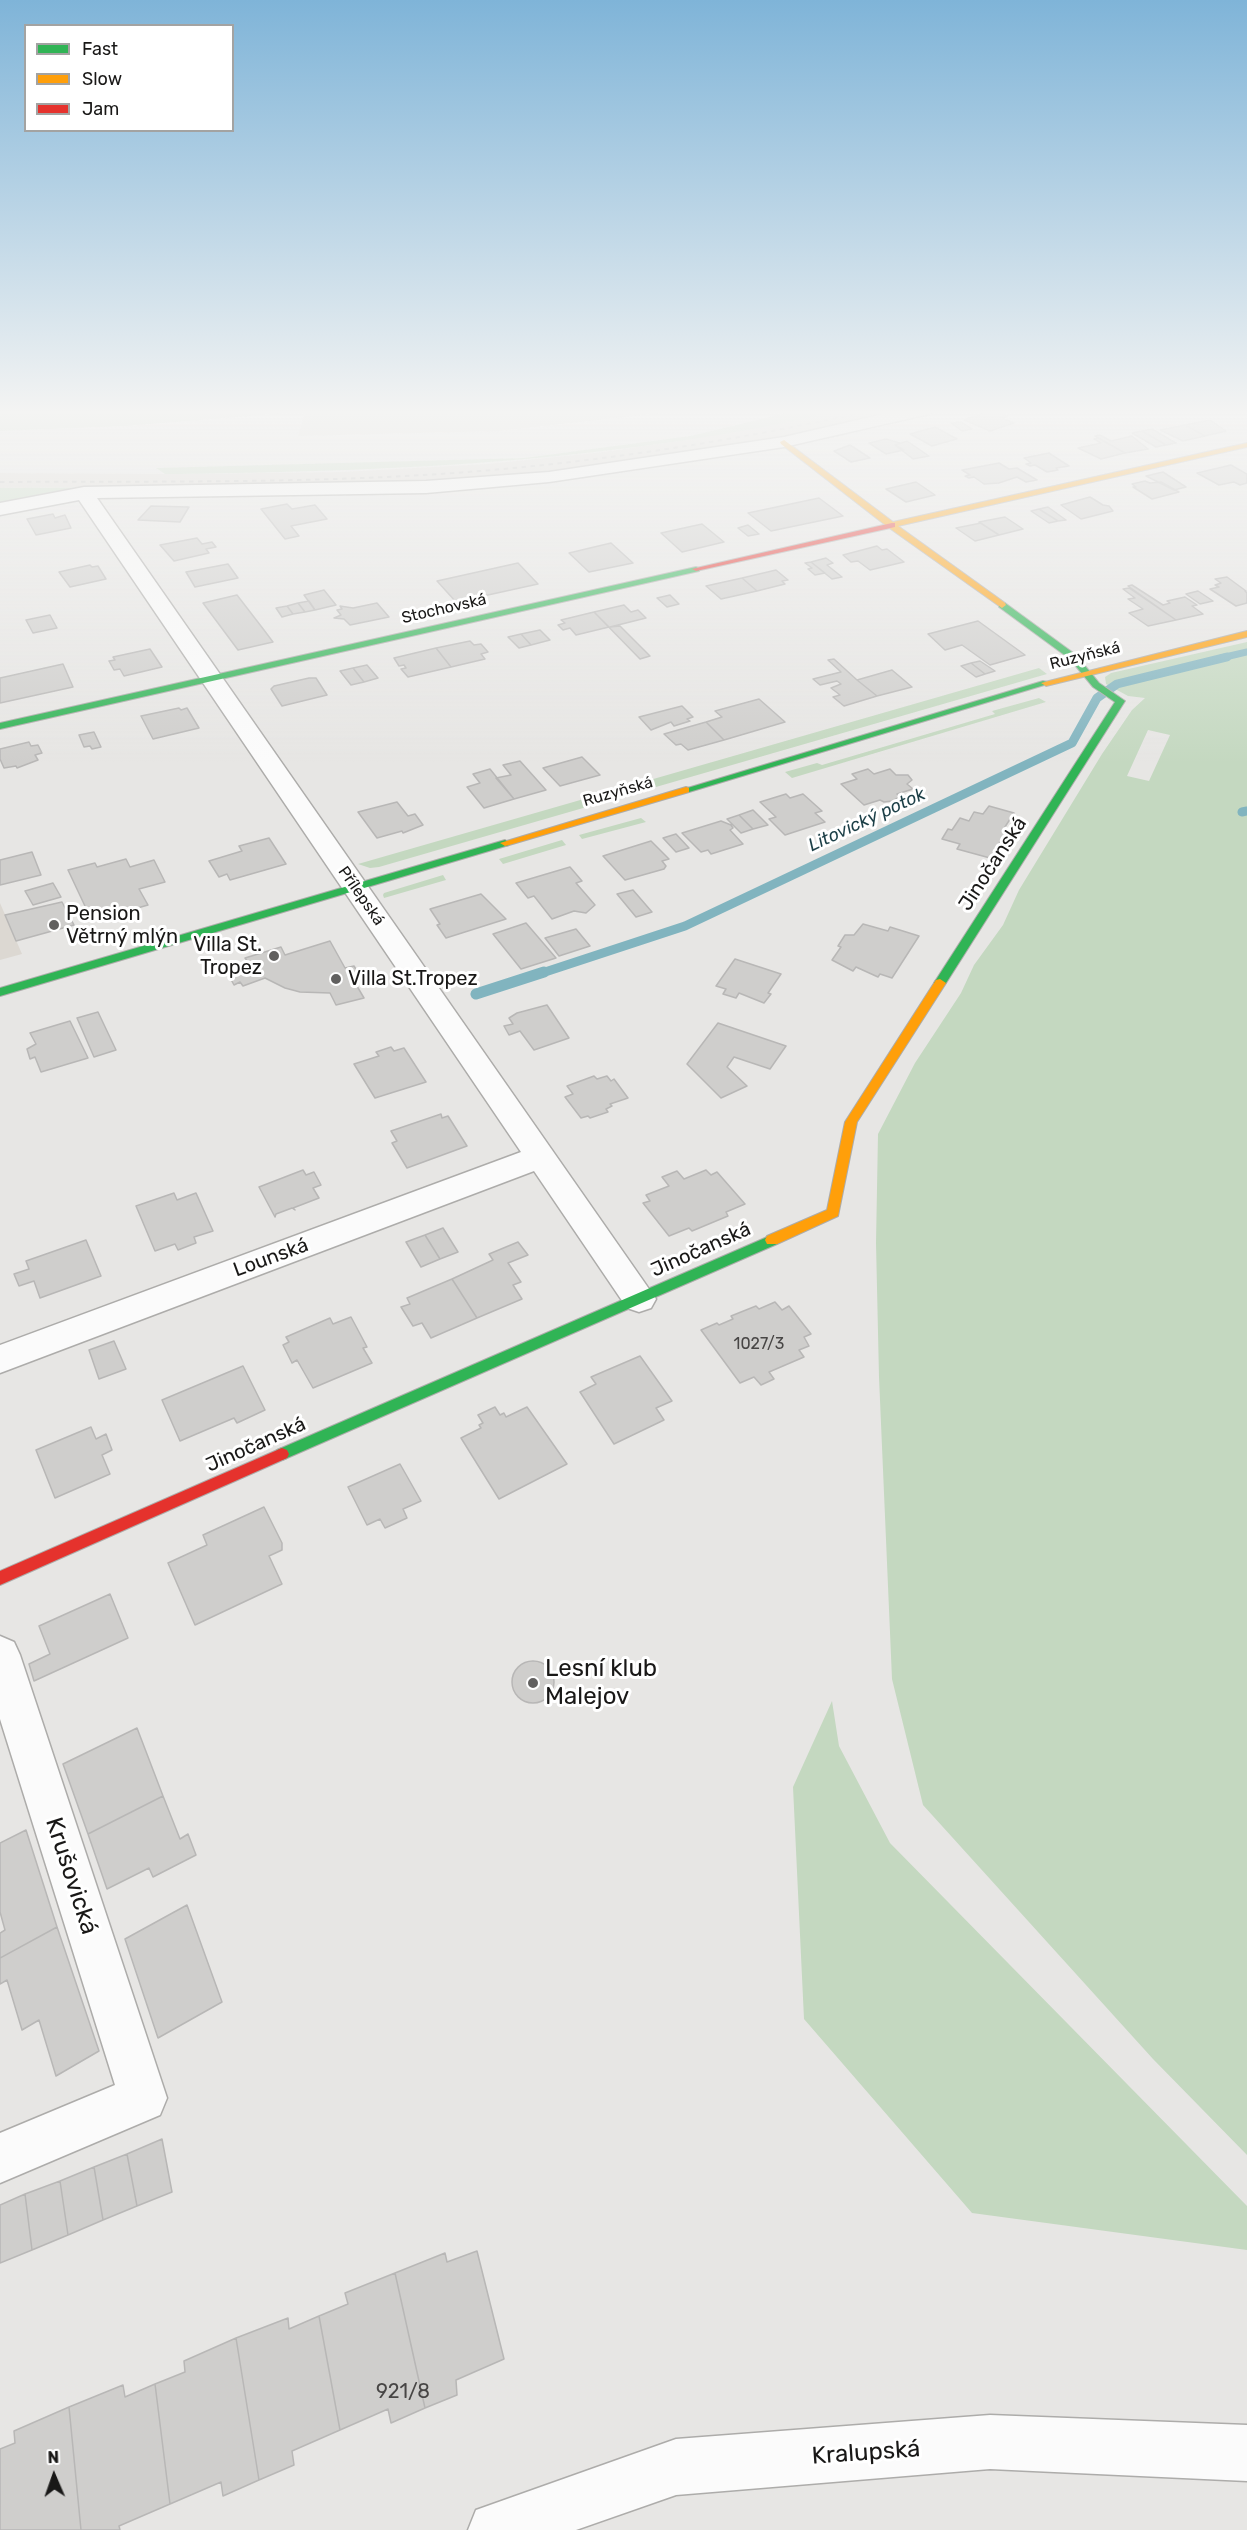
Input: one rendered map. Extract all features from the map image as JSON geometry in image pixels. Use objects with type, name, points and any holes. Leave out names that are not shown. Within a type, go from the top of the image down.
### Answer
[{"type":"street","name":"Přílepská","points":[[108,528],[639,1299]]},
{"type":"street","name":"Stochovská","points":[[0,726],[877,528]]},
{"type":"street","name":"Jinočanská","points":[[0,1578],[833,1213],[851,1122],[1120,701],[1096,685],[1073,657],[895,528]]},
{"type":"street","name":"Ruzyňská","points":[[0,992],[1087,672],[1247,634]]},
{"type":"street","name":"Lounská","points":[[0,1359],[541,1156]]},
{"type":"street","name":"Krušovická","points":[[0,1655],[143,2098],[0,2158]]},
{"type":"street","name":"Kralupská","points":[[496,2530],[676,2467],[990,2442],[1247,2453]]},
{"type":"shaded area","points":[[0,903],[22,954],[0,960]]},
{"type":"green space","points":[[1247,642],[1247,2155],[1153,2059],[923,1805],[892,1679],[879,1377],[876,1243],[878,1134],[915,1063],[961,993],[974,965],[1003,925],[1019,890],[1102,754],[1132,710],[1145,698],[1128,696],[1106,684],[1105,677],[1111,673]],"holes":[[[1148,730],[1170,735],[1149,781],[1127,776]]]},
{"type":"green space","points":[[1039,668],[1047,674],[379,867],[370,868],[358,864]]},
{"type":"green space","points":[[1039,698],[1046,702],[792,778],[785,772],[817,763],[822,765],[995,714],[992,711]]},
{"type":"green space","points":[[641,818],[646,822],[582,839],[579,835]]},
{"type":"green space","points":[[562,840],[566,845],[503,864],[499,859]]},
{"type":"green space","points":[[443,875],[446,880],[384,898],[384,893]]},
{"type":"green space","points":[[832,1701],[839,1746],[890,1843],[1247,2206],[1247,2250],[972,2213],[804,2019],[793,1787]]},
{"type":"building","points":[[32,528],[71,528],[36,535]]},
{"type":"building","points":[[276,528],[293,528],[299,536],[285,539]]},
{"type":"building","points":[[683,528],[707,528],[724,542],[682,552],[661,533]]},
{"type":"building","points":[[738,528],[752,528],[759,534],[748,536]]},
{"type":"building","points":[[767,528],[785,528],[771,531]]},
{"type":"building","points":[[956,528],[989,528],[999,535],[975,541]]},
{"type":"building","points":[[988,528],[1023,529],[999,535]]},
{"type":"building","points":[[197,538],[202,544],[212,542],[216,547],[206,549],[209,553],[174,561],[160,545]]},
{"type":"building","points":[[611,543],[633,563],[589,572],[569,553]]},
{"type":"building","points":[[877,546],[882,550],[887,549],[904,562],[870,570],[858,561],[851,562],[843,555]]},
{"type":"building","points":[[826,558],[833,563],[827,565],[842,577],[832,579],[811,562]]},
{"type":"building","points":[[811,562],[825,573],[815,575],[808,569],[812,568],[805,563]]},
{"type":"building","points":[[518,563],[538,584],[456,602],[437,581]]},
{"type":"building","points":[[228,564],[238,578],[195,587],[186,572]]},
{"type":"building","points":[[90,565],[98,566],[106,579],[70,587],[59,572]]},
{"type":"building","points":[[776,570],[788,580],[782,581],[785,584],[757,591],[742,578]]},
{"type":"building","points":[[1227,577],[1246,591],[1247,603],[1236,606],[1210,589],[1219,587],[1215,585],[1221,583],[1215,579]]},
{"type":"building","points":[[742,578],[757,591],[721,599],[706,586]]},
{"type":"building","points":[[1132,585],[1163,605],[1170,603],[1167,601],[1185,597],[1197,605],[1192,606],[1203,614],[1176,620],[1128,586]]},
{"type":"building","points":[[1129,588],[1176,620],[1148,626],[1129,613],[1143,609],[1128,599],[1135,598],[1123,589]]},
{"type":"building","points":[[324,590],[336,605],[315,610],[304,595]]},
{"type":"building","points":[[1198,591],[1213,601],[1200,604],[1186,594]]},
{"type":"building","points":[[237,595],[273,642],[238,650],[203,603]]},
{"type":"building","points":[[670,595],[679,604],[667,607],[657,598]]},
{"type":"building","points":[[309,601],[315,610],[305,612],[298,603]]},
{"type":"building","points":[[298,603],[305,612],[293,614],[287,606]]},
{"type":"building","points":[[377,603],[389,617],[350,625],[344,619],[334,618],[341,615],[337,610],[342,609],[340,606],[353,608]]},
{"type":"building","points":[[624,605],[631,612],[638,610],[646,618],[610,627],[620,626],[650,656],[640,659],[594,612]]},
{"type":"building","points":[[287,606],[293,614],[282,617],[276,608]]},
{"type":"building","points":[[594,612],[609,627],[576,635],[570,628],[563,630],[558,625],[565,623],[561,620]]},
{"type":"building","points":[[50,615],[57,628],[33,633],[26,620]]},
{"type":"building","points":[[978,621],[1025,655],[990,665],[962,645],[945,650],[928,634]]},
{"type":"building","points":[[540,630],[550,640],[531,645],[521,634]]},
{"type":"building","points":[[521,634],[531,645],[519,648],[508,637]]},
{"type":"building","points":[[470,641],[474,645],[481,644],[488,652],[481,654],[485,659],[451,667],[436,648]]},
{"type":"building","points":[[436,648],[451,667],[408,677],[401,669],[406,668],[404,665],[399,666],[394,658]]},
{"type":"building","points":[[150,649],[162,667],[124,676],[120,669],[114,670],[109,661],[115,660],[113,657]]},
{"type":"building","points":[[834,659],[877,696],[844,706],[833,697],[840,695],[831,688],[841,684],[837,681],[820,685],[813,679],[841,672],[828,660]]},
{"type":"building","points":[[980,661],[995,671],[985,674],[971,663]]},
{"type":"building","points":[[971,663],[985,674],[976,677],[961,666]]},
{"type":"building","points":[[63,664],[73,687],[0,703],[0,678]]},
{"type":"building","points":[[367,665],[378,678],[364,682],[353,668]]},
{"type":"building","points":[[353,668],[364,682],[351,685],[340,671]]},
{"type":"building","points":[[892,670],[912,687],[877,696],[857,680]]},
{"type":"building","points":[[316,678],[327,695],[282,706],[271,689],[274,686]]},
{"type":"building","points":[[759,699],[785,722],[724,740],[706,722],[722,717],[715,711]]},
{"type":"building","points":[[682,706],[693,717],[687,719],[690,721],[674,726],[671,722],[651,730],[639,717]]},
{"type":"building","points":[[179,708],[181,710],[187,708],[199,728],[153,739],[141,716]]},
{"type":"building","points":[[706,722],[724,740],[688,750],[681,744],[676,745],[664,734]]},
{"type":"building","points":[[94,732],[101,747],[92,749],[90,746],[84,747],[79,735]]},
{"type":"building","points":[[29,742],[31,746],[38,745],[42,753],[35,755],[38,760],[17,768],[16,766],[4,768],[0,759],[0,749]]},
{"type":"building","points":[[582,757],[600,775],[560,786],[543,768]]},
{"type":"building","points":[[520,761],[546,790],[514,799],[496,778],[511,775],[503,765]]},
{"type":"building","points":[[490,769],[514,799],[484,808],[467,787],[480,783],[473,774]]},
{"type":"building","points":[[868,769],[874,774],[890,769],[896,775],[908,775],[912,780],[907,784],[913,789],[897,794],[900,797],[892,801],[880,800],[864,805],[841,784],[857,779],[852,774]]},
{"type":"building","points":[[786,794],[790,798],[803,794],[822,811],[815,813],[825,822],[785,835],[769,819],[776,817],[760,802]]},
{"type":"building","points":[[397,802],[408,816],[415,814],[423,825],[403,833],[402,831],[377,838],[358,812]]},
{"type":"building","points":[[989,806],[1014,813],[1003,830],[1007,831],[990,858],[957,849],[960,844],[942,839],[948,829],[952,830],[960,818],[969,821],[974,812],[983,814]]},
{"type":"building","points":[[753,810],[768,825],[753,829],[739,815]]},
{"type":"building","points":[[739,815],[753,829],[741,833],[727,819]]},
{"type":"building","points":[[721,821],[731,825],[733,828],[730,830],[743,844],[711,854],[708,850],[701,852],[682,833]]},
{"type":"building","points":[[676,834],[689,848],[676,852],[663,838]]},
{"type":"building","points":[[269,838],[286,864],[230,880],[227,874],[219,877],[209,861],[242,851],[239,846]]},
{"type":"building","points":[[651,841],[669,859],[662,861],[666,866],[664,869],[625,880],[603,856]]},
{"type":"building","points":[[32,852],[41,875],[0,885],[0,860]]},
{"type":"building","points":[[126,859],[130,867],[154,860],[165,882],[139,889],[148,905],[92,921],[68,870],[95,863],[97,867]]},
{"type":"building","points":[[570,867],[582,881],[576,883],[595,905],[586,913],[574,911],[552,919],[534,896],[528,898],[516,883]]},
{"type":"building","points":[[53,883],[61,897],[33,905],[25,891]]},
{"type":"building","points":[[633,890],[652,912],[636,917],[617,894]]},
{"type":"building","points":[[481,894],[506,919],[446,938],[430,909]]},
{"type":"building","points":[[62,902],[74,925],[16,941],[5,915]]},
{"type":"building","points":[[526,923],[556,958],[521,969],[493,934]]},
{"type":"building","points":[[863,924],[888,931],[890,927],[919,936],[892,978],[880,974],[878,977],[856,967],[853,971],[832,960],[841,947],[838,946],[845,935],[854,935]]},
{"type":"building","points":[[576,929],[590,946],[559,956],[545,938]]},
{"type":"building","points":[[330,941],[345,968],[354,966],[362,979],[354,981],[364,998],[336,1005],[330,993],[300,992],[285,988],[265,978],[243,986],[240,982],[234,985],[228,974],[234,972],[232,967],[248,962],[245,958],[281,947],[285,955]]},
{"type":"building","points":[[735,959],[781,974],[764,1003],[739,993],[736,998],[723,994],[726,989],[716,986]]},
{"type":"building","points":[[547,1005],[569,1038],[534,1050],[520,1031],[509,1035],[504,1026],[513,1024],[509,1018],[517,1013]]},
{"type":"building","points":[[98,1012],[116,1050],[94,1057],[77,1018]]},
{"type":"building","points":[[70,1021],[88,1058],[41,1072],[35,1057],[30,1059],[27,1049],[36,1044],[30,1033]]},
{"type":"building","points":[[718,1023],[786,1046],[770,1069],[734,1057],[727,1067],[747,1086],[721,1098],[687,1064]]},
{"type":"building","points":[[391,1047],[394,1051],[404,1048],[426,1082],[375,1098],[354,1064],[379,1056],[376,1052]]},
{"type":"building","points":[[594,1076],[597,1079],[607,1076],[611,1081],[614,1079],[628,1098],[610,1104],[612,1106],[606,1109],[608,1112],[590,1118],[588,1116],[581,1118],[565,1097],[573,1094],[567,1086]]},
{"type":"building","points":[[441,1114],[442,1118],[448,1116],[467,1146],[407,1168],[392,1143],[397,1141],[391,1131]]},
{"type":"building","points":[[303,1170],[306,1175],[314,1172],[321,1185],[313,1188],[319,1198],[293,1208],[295,1210],[292,1208],[276,1214],[275,1217],[259,1187]]},
{"type":"building","points":[[706,1170],[711,1175],[717,1172],[745,1204],[726,1212],[728,1216],[692,1231],[689,1228],[669,1236],[643,1203],[650,1201],[646,1195],[669,1186],[662,1177],[677,1171],[684,1179]]},
{"type":"building","points":[[174,1193],[177,1200],[196,1193],[213,1231],[194,1237],[196,1243],[178,1250],[175,1244],[155,1251],[136,1206]]},
{"type":"building","points":[[443,1228],[458,1252],[440,1259],[425,1235]]},
{"type":"building","points":[[425,1235],[440,1259],[421,1267],[406,1242]]},
{"type":"building","points":[[86,1240],[101,1276],[40,1298],[34,1281],[19,1286],[14,1274],[29,1269],[26,1261]]},
{"type":"building","points":[[518,1242],[528,1255],[508,1263],[521,1282],[513,1285],[522,1299],[477,1318],[452,1279],[493,1260],[489,1254]]},
{"type":"building","points":[[452,1279],[477,1318],[431,1338],[422,1323],[413,1326],[401,1307],[410,1304],[407,1298]]},
{"type":"building","points":[[775,1302],[782,1310],[789,1306],[811,1334],[804,1337],[809,1346],[799,1350],[804,1357],[769,1372],[774,1379],[761,1385],[754,1377],[740,1383],[701,1330],[733,1319],[731,1316],[756,1306],[759,1309]]},
{"type":"building","points":[[351,1317],[367,1347],[363,1348],[372,1363],[313,1388],[297,1360],[292,1363],[283,1345],[289,1342],[286,1337],[330,1318],[333,1324]]},
{"type":"building","points":[[114,1341],[126,1369],[99,1379],[89,1350]]},
{"type":"building","points":[[640,1356],[672,1401],[656,1408],[664,1420],[614,1444],[580,1392],[596,1384],[591,1377]]},
{"type":"building","points":[[243,1366],[265,1410],[237,1423],[234,1418],[180,1441],[162,1400]]},
{"type":"building","points":[[495,1407],[500,1415],[504,1413],[506,1417],[527,1407],[567,1464],[499,1499],[461,1438],[481,1428],[479,1425],[483,1423],[478,1415]]},
{"type":"building","points":[[91,1427],[96,1439],[106,1434],[112,1450],[102,1455],[110,1474],[55,1498],[36,1450]]},
{"type":"building","points":[[400,1464],[421,1501],[403,1509],[407,1518],[385,1528],[380,1519],[367,1525],[348,1487]]},
{"type":"building","points":[[264,1507],[282,1543],[282,1550],[269,1556],[282,1584],[195,1625],[168,1563],[207,1545],[203,1535]]},
{"type":"building","points":[[110,1594],[128,1638],[34,1681],[29,1664],[50,1654],[39,1626]]},
{"type":"building","name":"Lesní klub Malejov","points":[[533,1661],[541,1662],[548,1667],[553,1674],[553,1690],[548,1697],[541,1702],[533,1703],[525,1702],[518,1697],[513,1690],[512,1682],[513,1674],[518,1667],[525,1662]]},
{"type":"building","points":[[137,1728],[163,1796],[88,1834],[63,1764]]},
{"type":"building","points":[[163,1796],[180,1839],[188,1834],[196,1855],[153,1877],[149,1868],[107,1889],[88,1834]]},
{"type":"building","points":[[26,1830],[57,1927],[0,1958],[0,1933],[5,1930],[0,1912],[0,1843]]},
{"type":"building","points":[[187,1905],[222,2002],[158,2038],[125,1939]]},
{"type":"building","points":[[57,1927],[99,2051],[56,2076],[39,2020],[22,2030],[7,1980],[0,1984],[0,1958]]},
{"type":"building","points":[[162,2139],[172,2192],[137,2206],[127,2154]]},
{"type":"building","points":[[127,2154],[137,2206],[103,2220],[94,2167]]},
{"type":"building","points":[[94,2167],[103,2220],[68,2235],[60,2181]]},
{"type":"building","points":[[60,2181],[68,2235],[32,2250],[25,2194]]},
{"type":"building","points":[[25,2194],[32,2250],[0,2263],[0,2205]]},
{"type":"building","points":[[477,2251],[504,2359],[456,2380],[457,2395],[425,2408],[395,2273],[445,2253],[447,2262]]},
{"type":"building","points":[[395,2273],[425,2408],[391,2423],[388,2409],[340,2430],[319,2316],[348,2304],[345,2293]]},
{"type":"building","points":[[319,2316],[340,2430],[292,2451],[294,2465],[259,2480],[236,2338],[288,2318],[289,2329]]},
{"type":"building","points":[[236,2338],[259,2480],[223,2496],[221,2482],[170,2504],[155,2384],[185,2372],[184,2361]]},
{"type":"building","points":[[155,2384],[170,2504],[119,2526],[120,2530],[81,2530],[69,2407],[123,2385],[125,2397]]},
{"type":"building","points":[[69,2407],[81,2530],[0,2530],[0,2449],[15,2443],[14,2431]]},
{"type":"waterway","name":"Litovický potok","points":[[1221,658],[1247,652]]},
{"type":"waterway","name":"Litovický potok","points":[[539,974],[685,926],[1072,743],[1097,698],[1117,684],[1227,657]]},
{"type":"waterway","points":[[1242,812],[1247,811]]},
{"type":"waterway","name":"Litovický potok","points":[[476,994],[544,972]]},
{"type":"traffic: fast","points":[[0,726],[696,569]]},
{"type":"traffic: fast","points":[[940,983],[1120,701],[1096,685],[1073,657],[1002,605]]},
{"type":"traffic: fast","points":[[686,790],[1046,683]]},
{"type":"traffic: fast","points":[[0,992],[505,843]]},
{"type":"traffic: fast","points":[[282,1454],[772,1240]]},
{"type":"traffic: slow","points":[[895,528],[1002,605]]},
{"type":"traffic: slow","points":[[1046,683],[1247,634]]},
{"type":"traffic: slow","points":[[505,843],[686,790]]},
{"type":"traffic: slow","points":[[772,1240],[833,1213],[851,1122],[940,983]]},
{"type":"traffic: jam","points":[[696,569],[878,528]]},
{"type":"traffic: jam","points":[[0,1578],[282,1454]]},
{"type":"place","name":"Pension Větrný mlýn","points":[[54,925]]},
{"type":"place","name":"Villa St. Tropez","points":[[274,956]]},
{"type":"place","name":"Villa St.Tropez","points":[[336,979]]},
{"type":"place","name":"Lesní klub Malejov","points":[[533,1683]]}]
